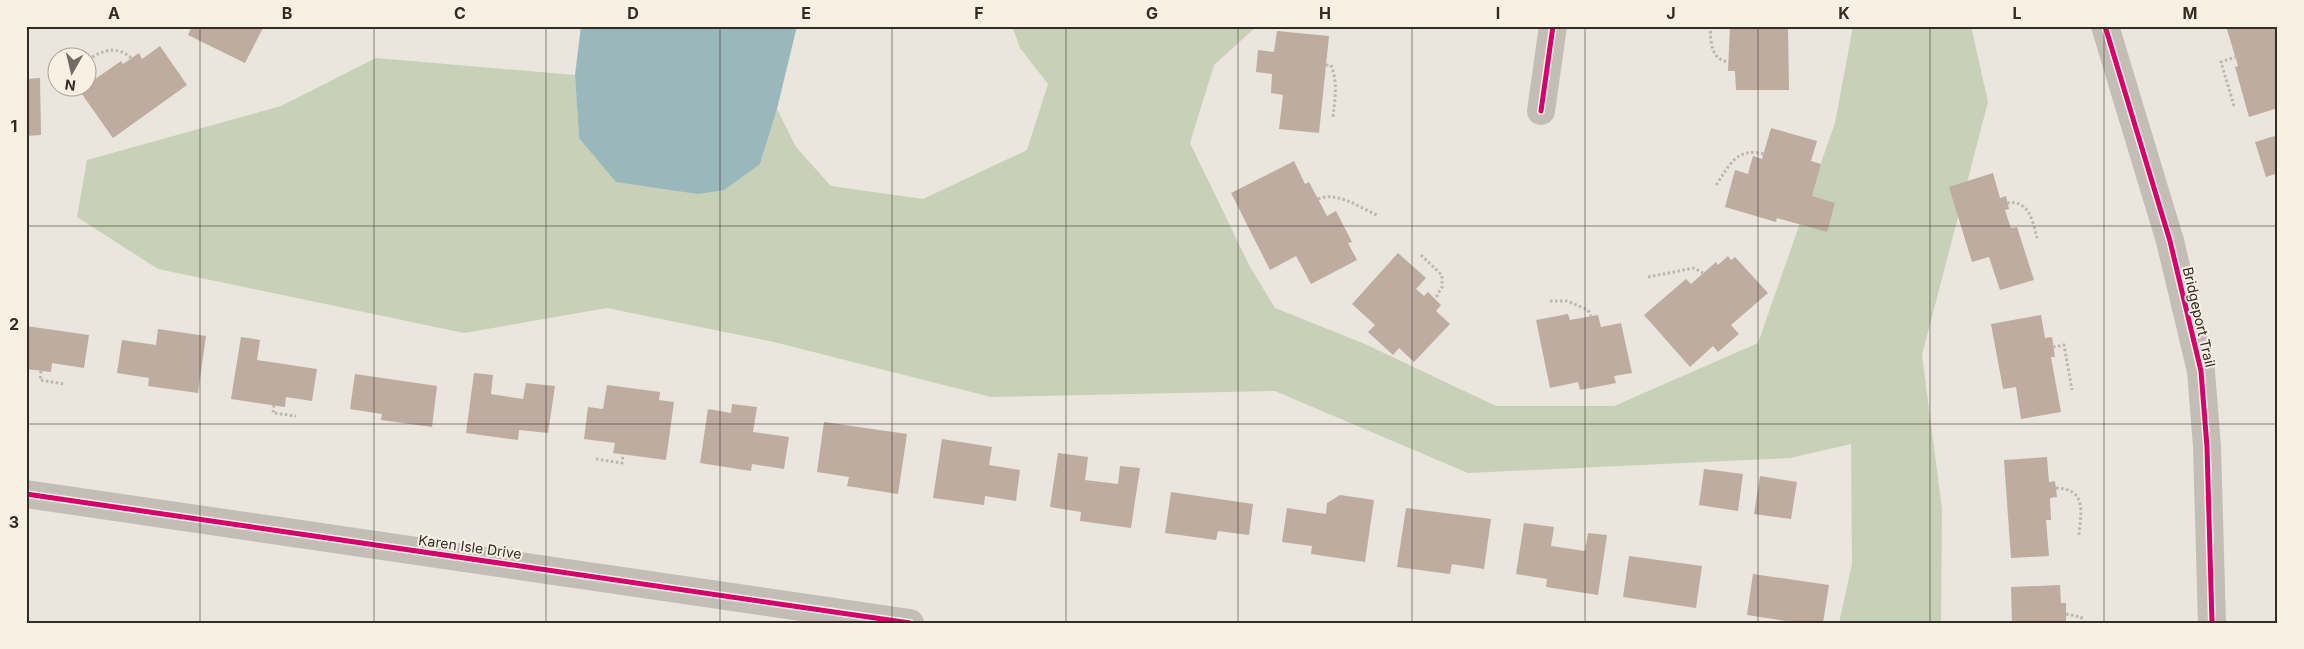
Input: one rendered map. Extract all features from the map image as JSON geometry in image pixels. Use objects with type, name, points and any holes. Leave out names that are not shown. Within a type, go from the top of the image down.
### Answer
[{"type":"street","points":[[1542,111],[1553,26]]},
{"type":"street","name":"Bridgeport Trail","points":[[2105,26],[2170,241],[2200,371],[2207,447],[2212,623]]},
{"type":"street","name":"Karen Isle Drive","points":[[26,494],[910,623]]},
{"type":"path","points":[[1710,26],[1714,54],[1718,59],[1728,62]]},
{"type":"path","points":[[98,53],[108,50],[122,52],[131,58]]},
{"type":"path","points":[[2234,106],[2221,62],[2235,57]]},
{"type":"path","points":[[1326,65],[1331,66],[1335,76],[1336,88],[1333,116]]},
{"type":"path","points":[[1716,185],[1736,158],[1751,152],[1764,154]]},
{"type":"path","points":[[1318,199],[1326,196],[1337,197],[1377,215]]},
{"type":"path","points":[[2007,203],[2021,204],[2030,213],[2037,238]]},
{"type":"path","points":[[1421,255],[1442,275],[1442,287],[1435,299]]},
{"type":"path","points":[[1648,277],[1694,268],[1703,273]]},
{"type":"path","points":[[1550,301],[1576,303],[1588,310],[1591,316]]},
{"type":"path","points":[[2053,347],[2064,345],[2072,390]]},
{"type":"path","points":[[41,371],[40,380],[64,384]]},
{"type":"path","points":[[274,405],[273,413],[296,416]]},
{"type":"path","points":[[596,459],[622,463],[623,454]]},
{"type":"path","points":[[2056,488],[2070,491],[2079,500],[2081,509],[2079,535]]},
{"type":"path","points":[[2066,614],[2081,617],[2084,623]]},
{"type":"green space","points":[[1012,26],[1257,26],[1214,65],[1190,143],[1250,267],[1275,308],[1365,344],[1496,406],[1614,406],[1758,343],[1835,123],[1853,26],[1971,26],[1988,102],[1922,355],[1942,509],[1941,623],[1839,623],[1852,564],[1851,444],[1790,458],[1468,473],[1275,391],[991,397],[774,342],[607,308],[464,333],[158,269],[77,217],[87,160],[281,106],[376,58],[575,75],[579,138],[760,164],[777,109],[796,147],[831,186],[923,199],[1027,150],[1048,84],[1020,48]]},
{"type":"water","points":[[581,26],[797,26],[777,109],[760,164],[724,190],[698,194],[616,182],[579,138],[575,75]]},
{"type":"building","points":[[192,26],[264,26],[245,63],[188,35]]},
{"type":"building","points":[[1730,26],[1788,27],[1789,90],[1736,90],[1735,71],[1728,71]]},
{"type":"building","points":[[2226,26],[2276,26],[2278,33],[2278,108],[2249,117],[2235,67],[2238,66]]},
{"type":"building","points":[[1277,31],[1329,36],[1319,133],[1279,129],[1283,95],[1271,93],[1272,74],[1256,72],[1258,50],[1274,52]]},
{"type":"building","points":[[160,46],[187,85],[113,138],[85,98],[98,98],[98,77],[121,61],[123,64],[139,53],[142,59]]},
{"type":"building","points":[[40,78],[41,135],[26,136],[26,79]]},
{"type":"building","points":[[1771,128],[1817,141],[1811,161],[1821,164],[1812,196],[1835,203],[1827,232],[1777,218],[1776,222],[1725,207],[1735,170],[1748,174],[1753,156],[1762,159]]},
{"type":"building","points":[[2278,135],[2277,182],[2275,174],[2266,177],[2255,142]]},
{"type":"building","points":[[1294,161],[1305,184],[1309,182],[1327,216],[1336,211],[1352,242],[1348,243],[1357,260],[1311,284],[1296,256],[1270,270],[1231,193]]},
{"type":"building","points":[[1993,173],[2000,198],[2006,196],[2009,209],[2005,210],[2011,228],[2017,227],[2034,280],[2000,290],[1989,257],[1972,262],[1949,187]]},
{"type":"building","points":[[1398,253],[1426,278],[1416,289],[1424,296],[1428,292],[1441,305],[1436,311],[1450,324],[1414,362],[1399,348],[1393,355],[1368,332],[1375,325],[1352,304]]},
{"type":"building","points":[[1728,256],[1731,260],[1735,257],[1768,293],[1731,325],[1739,334],[1718,352],[1713,346],[1690,367],[1644,315],[1686,279],[1691,284],[1716,262],[1718,265]]},
{"type":"building","points":[[1568,314],[1570,320],[1598,315],[1601,327],[1621,323],[1632,373],[1614,376],[1616,383],[1580,390],[1578,382],[1550,388],[1536,320]]},
{"type":"building","points":[[2041,315],[2045,338],[2052,337],[2055,357],[2051,357],[2061,412],[2021,419],[2016,387],[2003,389],[1991,324]]},
{"type":"building","points":[[26,326],[89,335],[84,368],[52,363],[51,372],[26,369]]},
{"type":"building","points":[[158,329],[206,336],[198,393],[148,386],[149,378],[117,373],[122,340],[156,345]]},
{"type":"building","points":[[241,337],[260,340],[257,360],[317,369],[312,401],[286,397],[285,407],[231,399]]},
{"type":"building","points":[[474,373],[493,375],[491,394],[523,399],[526,383],[555,386],[548,433],[519,430],[518,440],[466,433]]},
{"type":"building","points":[[355,374],[437,386],[432,427],[381,420],[382,414],[350,409]]},
{"type":"building","points":[[607,385],[660,392],[659,400],[674,402],[666,460],[613,453],[615,443],[584,439],[588,407],[603,409]]},
{"type":"building","points":[[732,404],[757,407],[753,432],[789,437],[784,469],[752,464],[751,471],[700,463],[708,409],[731,413]]},
{"type":"building","points":[[824,422],[907,434],[898,494],[847,486],[849,477],[817,472]]},
{"type":"building","points":[[942,439],[992,447],[989,465],[1020,470],[1016,501],[985,496],[984,505],[933,498]]},
{"type":"building","points":[[1058,453],[1088,457],[1085,480],[1118,484],[1120,466],[1140,468],[1131,528],[1080,521],[1081,512],[1050,507]]},
{"type":"building","points":[[2047,457],[2049,482],[2055,481],[2057,497],[2050,498],[2051,520],[2046,520],[2049,556],[2011,558],[2004,460]]},
{"type":"building","points":[[1704,469],[1743,474],[1738,511],[1699,505]]},
{"type":"building","points":[[1760,476],[1797,482],[1791,519],[1754,514]]},
{"type":"building","points":[[1171,492],[1253,504],[1249,535],[1218,531],[1216,540],[1165,533]]},
{"type":"building","points":[[1340,495],[1374,500],[1365,562],[1311,554],[1312,546],[1282,542],[1287,508],[1326,514],[1327,503]]},
{"type":"building","points":[[1406,508],[1491,519],[1484,569],[1452,564],[1450,574],[1397,567]]},
{"type":"building","points":[[1524,523],[1554,527],[1551,546],[1585,551],[1588,533],[1607,535],[1598,595],[1546,587],[1547,579],[1516,574]]},
{"type":"building","points":[[1629,556],[1702,566],[1696,608],[1623,597]]},
{"type":"building","points":[[1753,574],[1829,585],[1823,623],[1799,623],[1747,615]]},
{"type":"building","points":[[2060,585],[2061,603],[2066,603],[2066,623],[2012,623],[2011,587]]},
{"type":"cycle path","points":[[1541,111],[1553,26]]},
{"type":"cycle path","points":[[2105,26],[2170,241],[2201,371],[2207,447],[2212,623]]},
{"type":"cycle path","points":[[26,494],[910,623]]}]
